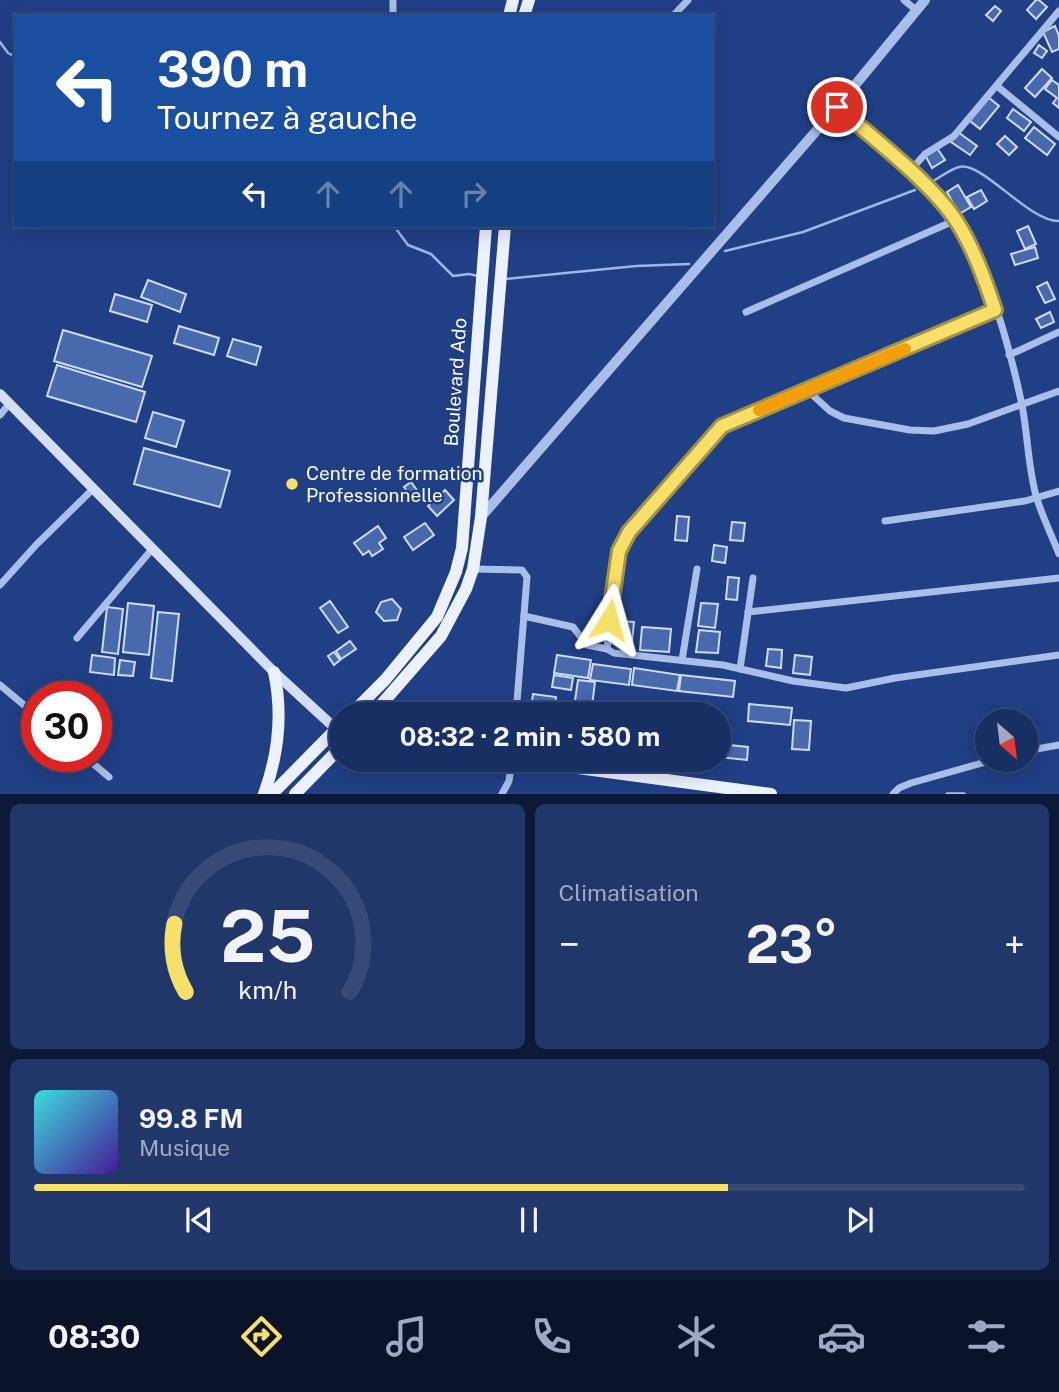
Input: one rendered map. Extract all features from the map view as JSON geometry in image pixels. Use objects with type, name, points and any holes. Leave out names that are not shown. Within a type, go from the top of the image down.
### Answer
[{"type":"main road","name":"Boulevard Ado","points":[[363,702],[385,680],[437,617],[456,572],[462,548],[486,228]]},
{"type":"main road","name":"Boulevard Ado","points":[[383,702],[441,636],[466,589],[473,569],[481,517],[505,228]]},
{"type":"main road","points":[[0,394],[274,672],[329,719]]},
{"type":"main road","points":[[264,793],[274,763],[279,731],[279,698],[274,672]]},
{"type":"main road","points":[[272,793],[329,739]]},
{"type":"main road","points":[[295,793],[329,759]]},
{"type":"main road","points":[[610,772],[771,793]]},
{"type":"street","points":[[675,14],[688,0]]},
{"type":"street","points":[[904,0],[916,10]]},
{"type":"street","points":[[481,517],[837,107],[925,0]]},
{"type":"street","points":[[910,171],[925,154],[954,136],[1059,11]]},
{"type":"street","points":[[997,86],[1059,137]]},
{"type":"street","points":[[837,107],[910,171],[956,220],[980,267],[1009,355],[1022,406],[1037,499],[1059,554]]},
{"type":"street","points":[[746,312],[956,220]]},
{"type":"street","points":[[607,649],[619,551],[629,532],[722,426],[995,310]]},
{"type":"street","points":[[1009,355],[1059,332]]},
{"type":"street","points":[[807,390],[835,415],[910,430],[934,431],[1022,406],[1059,391]]},
{"type":"street","points":[[0,415],[10,404]]},
{"type":"street","points":[[0,584],[94,488]]},
{"type":"street","points":[[885,521],[1037,499],[1059,491]]},
{"type":"street","points":[[77,638],[153,548]]},
{"type":"street","points":[[473,569],[522,570],[527,577],[517,702]]},
{"type":"street","points":[[682,660],[697,569]]},
{"type":"street","points":[[740,669],[753,578]]},
{"type":"street","points":[[748,612],[1059,578]]},
{"type":"street","points":[[524,616],[573,627],[587,645],[614,653],[682,660],[846,688],[895,678],[1059,655]]},
{"type":"street","points":[[0,685],[21,703]]},
{"type":"street","points":[[1038,749],[1059,745]]},
{"type":"street","points":[[893,793],[911,782],[975,765]]},
{"type":"street","points":[[103,772],[109,777]]},
{"type":"street","points":[[502,793],[510,772]]},
{"type":"lane","points":[[947,793],[964,793]]},
{"type":"building","points":[[1036,0],[1047,7],[1036,19],[1027,10]]},
{"type":"building","points":[[995,6],[1001,11],[993,21],[986,15]]},
{"type":"building","points":[[1055,26],[1059,36],[1059,49],[1052,52],[1043,32]]},
{"type":"building","points":[[1039,45],[1047,51],[1042,58],[1034,53]]},
{"type":"building","points":[[1042,69],[1052,78],[1035,97],[1025,88]]},
{"type":"building","points":[[1052,80],[1059,85],[1059,108],[1053,103],[1057,98],[1045,89]]},
{"type":"building","points":[[988,97],[999,106],[980,129],[969,120]]},
{"type":"building","points":[[1013,109],[1031,122],[1024,131],[1007,118]]},
{"type":"building","points":[[1034,127],[1055,144],[1047,155],[1025,138]]},
{"type":"building","points":[[958,132],[977,146],[970,155],[951,142]]},
{"type":"building","points":[[1005,136],[1017,147],[1009,155],[997,144]]},
{"type":"building","points":[[937,148],[945,160],[932,168],[925,155]]},
{"type":"building","points":[[958,185],[971,207],[959,214],[947,192]]},
{"type":"building","points":[[981,190],[987,201],[974,209],[967,197]]},
{"type":"building","points":[[1028,226],[1036,244],[1025,249],[1017,231]]},
{"type":"building","points":[[1035,247],[1038,258],[1015,265],[1011,254]]},
{"type":"building","points":[[148,280],[186,294],[180,312],[141,297]]},
{"type":"building","points":[[1047,282],[1055,299],[1045,303],[1037,287]]},
{"type":"building","points":[[115,294],[152,305],[147,322],[110,311]]},
{"type":"building","points":[[1050,312],[1054,322],[1041,328],[1036,319]]},
{"type":"building","points":[[179,326],[219,338],[214,355],[174,343]]},
{"type":"building","points":[[63,330],[152,356],[142,387],[54,361]]},
{"type":"building","points":[[233,339],[261,347],[256,365],[227,356]]},
{"type":"building","points":[[57,365],[145,392],[136,422],[47,396]]},
{"type":"building","points":[[153,412],[184,421],[176,447],[145,438]]},
{"type":"building","points":[[144,448],[230,471],[220,507],[134,484]]},
{"type":"building","points":[[411,482],[419,493],[412,498],[404,487]]},
{"type":"building","points":[[445,490],[454,500],[437,516],[428,506]]},
{"type":"building","points":[[677,516],[689,517],[687,541],[675,540]]},
{"type":"building","points":[[732,522],[745,523],[743,541],[730,540]]},
{"type":"building","points":[[425,523],[434,535],[413,550],[404,537]]},
{"type":"building","points":[[378,526],[386,538],[379,543],[383,549],[372,556],[369,551],[363,555],[354,543]]},
{"type":"building","points":[[714,545],[727,547],[725,563],[712,561]]},
{"type":"building","points":[[728,577],[739,578],[737,600],[726,599]]},
{"type":"building","points":[[392,599],[401,609],[397,620],[384,621],[376,612],[381,602]]},
{"type":"building","points":[[330,601],[348,627],[338,633],[320,608]]},
{"type":"building","points":[[128,603],[154,606],[149,655],[123,652]]},
{"type":"building","points":[[701,603],[718,604],[715,628],[698,626]]},
{"type":"building","points":[[107,607],[123,609],[118,654],[102,652]]},
{"type":"building","points":[[158,612],[179,614],[172,681],[151,678]]},
{"type":"building","points":[[618,621],[634,622],[632,642],[616,641]]},
{"type":"building","points":[[642,627],[671,629],[669,652],[640,650]]},
{"type":"building","points":[[699,630],[720,632],[718,653],[696,652]]},
{"type":"building","points":[[350,641],[356,649],[341,659],[336,651]]},
{"type":"building","points":[[768,649],[782,650],[781,668],[766,666]]},
{"type":"building","points":[[334,652],[340,660],[334,665],[328,656]]},
{"type":"building","points":[[92,655],[115,658],[114,675],[90,672]]},
{"type":"building","points":[[557,655],[591,660],[588,678],[554,673]]},
{"type":"building","points":[[795,655],[812,657],[810,675],[793,673]]},
{"type":"building","points":[[120,660],[135,662],[133,676],[118,675]]},
{"type":"building","points":[[593,664],[631,669],[629,685],[590,680]]},
{"type":"building","points":[[634,668],[680,675],[677,691],[632,685]]},
{"type":"building","points":[[554,675],[573,678],[571,690],[552,687]]},
{"type":"building","points":[[681,675],[735,681],[733,697],[679,691]]},
{"type":"building","points":[[578,680],[595,682],[592,702],[575,702]]},
{"type":"building","points":[[533,694],[556,697],[555,702],[532,702]]},
{"type":"building","points":[[749,704],[792,708],[790,725],[748,721]]},
{"type":"building","points":[[794,720],[811,721],[809,750],[792,749]]},
{"type":"building","points":[[731,745],[748,747],[747,760],[731,758]]},
{"type":"waterway","points":[[0,42],[8,53],[14,56]]},
{"type":"waterway","points":[[935,180],[956,168],[968,167],[1034,212],[1047,219],[1059,221]]},
{"type":"waterway","points":[[725,251],[803,232],[915,190]]},
{"type":"waterway","points":[[395,228],[408,245],[431,254],[453,276],[478,276]]},
{"type":"waterway","points":[[505,279],[636,266],[689,264]]},
{"type":"slow traffic","points":[[759,410],[905,349]]},
{"type":"place","name":"Centre de formation Professionnelle","points":[[292,484]]},
{"type":"route","points":[[609,620],[622,542],[717,430],[995,310],[980,267],[956,220],[910,171],[837,107]]}]
